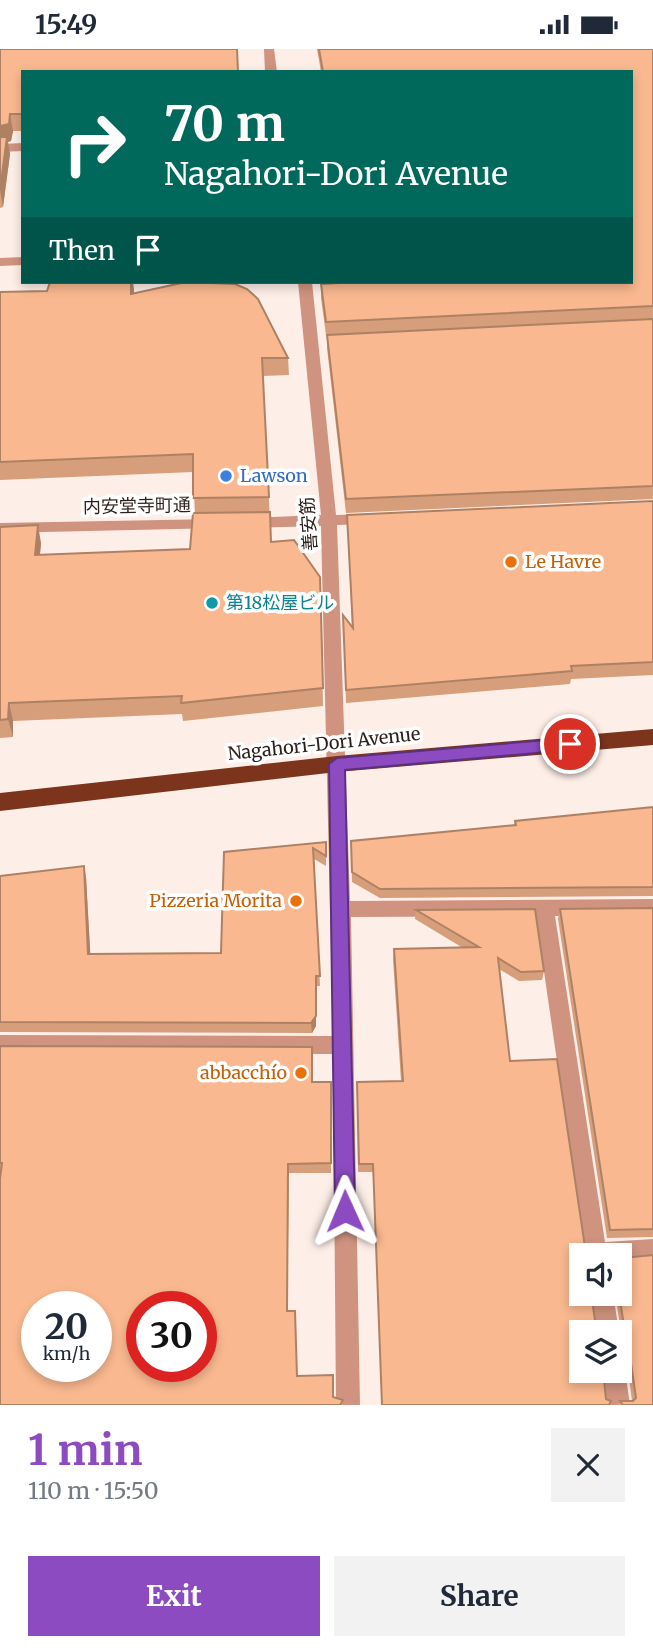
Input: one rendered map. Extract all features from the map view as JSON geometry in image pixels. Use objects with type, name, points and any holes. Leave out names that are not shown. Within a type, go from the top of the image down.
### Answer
[{"type":"highway","name":"Nagahori-Dori Avenue","points":[[0,802],[337,764],[653,737]]},
{"type":"street","points":[[269,49],[271,70]]},
{"type":"street","points":[[0,148],[21,147]]},
{"type":"street","points":[[0,262],[21,261]]},
{"type":"street","name":"善安筋","points":[[304,284],[318,342],[329,521],[341,909],[348,1405]]},
{"type":"street","name":"内安堂寺町通","points":[[0,529],[383,519]]},
{"type":"street","points":[[341,909],[653,907]]},
{"type":"street","points":[[544,908],[594,1243]]},
{"type":"street","points":[[0,1044],[343,1045]]},
{"type":"street","points":[[632,1251],[653,1250]]},
{"type":"street","points":[[615,1383],[618,1405]]},
{"type":"building","points":[[0,49],[237,49],[238,70],[21,70],[21,114],[10,114],[9,124],[0,126]]},
{"type":"building","points":[[319,49],[653,49],[653,306],[326,322],[321,284],[633,284],[633,70],[323,70]]},
{"type":"building","points":[[0,137],[7,137],[0,190]]},
{"type":"building","points":[[49,284],[131,284],[131,294],[177,284],[235,284],[247,289],[258,299],[288,358],[262,358],[269,497],[193,498],[193,454],[0,462],[0,292],[47,291]]},
{"type":"building","points":[[653,319],[653,486],[346,499],[327,335]]},
{"type":"building","points":[[653,501],[653,662],[571,666],[572,671],[346,690],[343,615],[353,628],[347,515]]},
{"type":"building","points":[[270,512],[271,542],[294,540],[320,577],[323,688],[181,703],[182,696],[9,703],[8,719],[0,720],[0,527],[38,525],[35,555],[190,549],[193,513]]},
{"type":"building","points":[[653,807],[653,887],[380,889],[352,872],[351,841],[516,825],[515,821]]},
{"type":"building","points":[[326,842],[326,856],[313,848],[320,976],[316,976],[316,1016],[311,1023],[0,1022],[0,876],[84,866],[88,954],[221,953],[224,852]]},
{"type":"building","points":[[653,908],[653,1229],[610,1230],[560,909]]},
{"type":"building","points":[[535,909],[544,971],[521,972],[498,958],[510,1061],[557,1059],[584,1243],[569,1243],[569,1306],[593,1306],[595,1320],[569,1320],[569,1383],[604,1383],[606,1399],[611,1401],[609,1405],[382,1405],[373,1164],[359,1164],[357,1082],[403,1081],[394,949],[479,947],[416,910]]},
{"type":"building","points":[[0,1046],[312,1047],[312,1082],[331,1082],[331,1163],[288,1164],[287,1311],[295,1311],[297,1376],[333,1375],[333,1397],[343,1400],[340,1405],[0,1405]]},
{"type":"building","points":[[653,1255],[653,1405],[623,1405],[620,1401],[633,1401],[636,1398],[632,1370],[632,1320],[623,1320],[621,1306],[632,1306],[632,1257]]},
{"type":"place","name":"Lawson","points":[[226,476]]},
{"type":"place","name":"Le Havre","points":[[511,562]]},
{"type":"place","name":"第18松屋ビル","points":[[212,603]]},
{"type":"place","name":"Pizzeria Morita","points":[[296,901]]},
{"type":"place","name":"abbacchío","points":[[301,1073]]},
{"type":"route","points":[[345,1211],[337,764],[570,744]]}]
